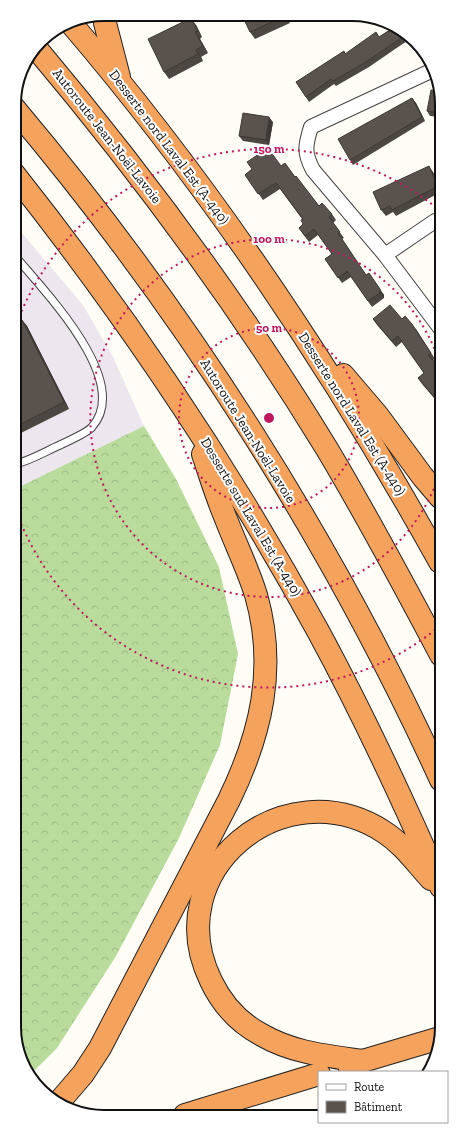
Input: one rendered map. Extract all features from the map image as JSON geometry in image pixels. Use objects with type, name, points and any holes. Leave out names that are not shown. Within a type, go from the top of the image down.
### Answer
[{"type":"highway","points":[[105,21],[121,84]]},
{"type":"highway","name":"Desserte nord Laval Est (A-440)","points":[[74,27],[121,84],[218,211],[295,320],[364,430],[435,553]]},
{"type":"highway","name":"Autoroute Jean-Noël-Lavoie","points":[[39,52],[115,144],[162,206],[218,283],[276,368],[327,450],[375,532],[435,643]]},
{"type":"highway","name":"Autoroute Jean-Noël-Lavoie","points":[[21,117],[91,203],[143,273],[243,420],[340,582],[416,726],[435,767]]},
{"type":"highway","name":"Desserte sud Laval Est (A-440)","points":[[21,183],[105,293],[190,417],[253,517],[318,632],[386,765],[435,874]]},
{"type":"highway","points":[[295,320],[378,416],[435,491]]},
{"type":"highway","points":[[62,1098],[84,1074],[100,1048],[226,807],[250,750],[262,708],[265,682],[265,652],[256,596],[226,520],[190,417]]},
{"type":"highway","points":[[363,1061],[290,1048],[261,1035],[244,1024],[229,1008],[216,992],[208,976],[199,945],[198,918],[207,882],[229,850],[254,830],[281,818],[320,812],[348,817],[368,823],[384,832],[404,849],[435,884]]},
{"type":"highway","points":[[329,1071],[434,1040]]},
{"type":"highway","points":[[201,1110],[318,1074]]},
{"type":"street","points":[[429,72],[311,127],[306,142],[306,156],[313,170],[385,255],[435,321]]},
{"type":"street","points":[[385,255],[435,221]]},
{"type":"lane","points":[[21,263],[72,324],[89,353],[100,378],[103,408],[92,428],[66,442],[21,461]]},
{"type":"shaded area","points":[[21,232],[83,305],[113,357],[144,426],[21,486]]},
{"type":"green space","points":[[144,426],[176,479],[219,567],[238,654],[220,745],[179,838],[116,956],[57,1048],[34,1071],[27,1059],[24,1049],[21,1027],[21,486]]},
{"type":"building","points":[[185,21],[193,21],[198,31],[195,32],[203,46],[196,50],[198,54],[164,72],[148,39]]},
{"type":"building","points":[[245,21],[274,21],[250,32]]},
{"type":"building","points":[[389,30],[402,38],[366,62],[333,81],[331,79],[306,97],[296,82],[344,51],[345,54],[376,32],[379,37]]},
{"type":"building","points":[[431,90],[434,90],[435,112],[427,111]]},
{"type":"building","points":[[412,98],[422,117],[350,160],[338,139]]},
{"type":"building","points":[[243,113],[269,117],[266,140],[239,136]]},
{"type":"building","points":[[268,148],[281,166],[285,163],[319,206],[322,203],[332,214],[329,217],[340,232],[338,233],[366,275],[369,273],[380,289],[380,293],[368,301],[347,271],[338,278],[325,259],[332,254],[314,229],[305,236],[299,228],[303,224],[301,220],[303,219],[276,183],[258,194],[245,175],[252,169],[247,162]]},
{"type":"building","points":[[429,166],[435,179],[435,188],[392,210],[390,206],[381,210],[373,192]]},
{"type":"building","points":[[390,305],[402,319],[405,316],[412,324],[431,353],[428,355],[435,363],[435,398],[418,378],[424,373],[398,336],[392,341],[373,319]]},
{"type":"building","points":[[21,320],[64,402],[21,424]]}]
